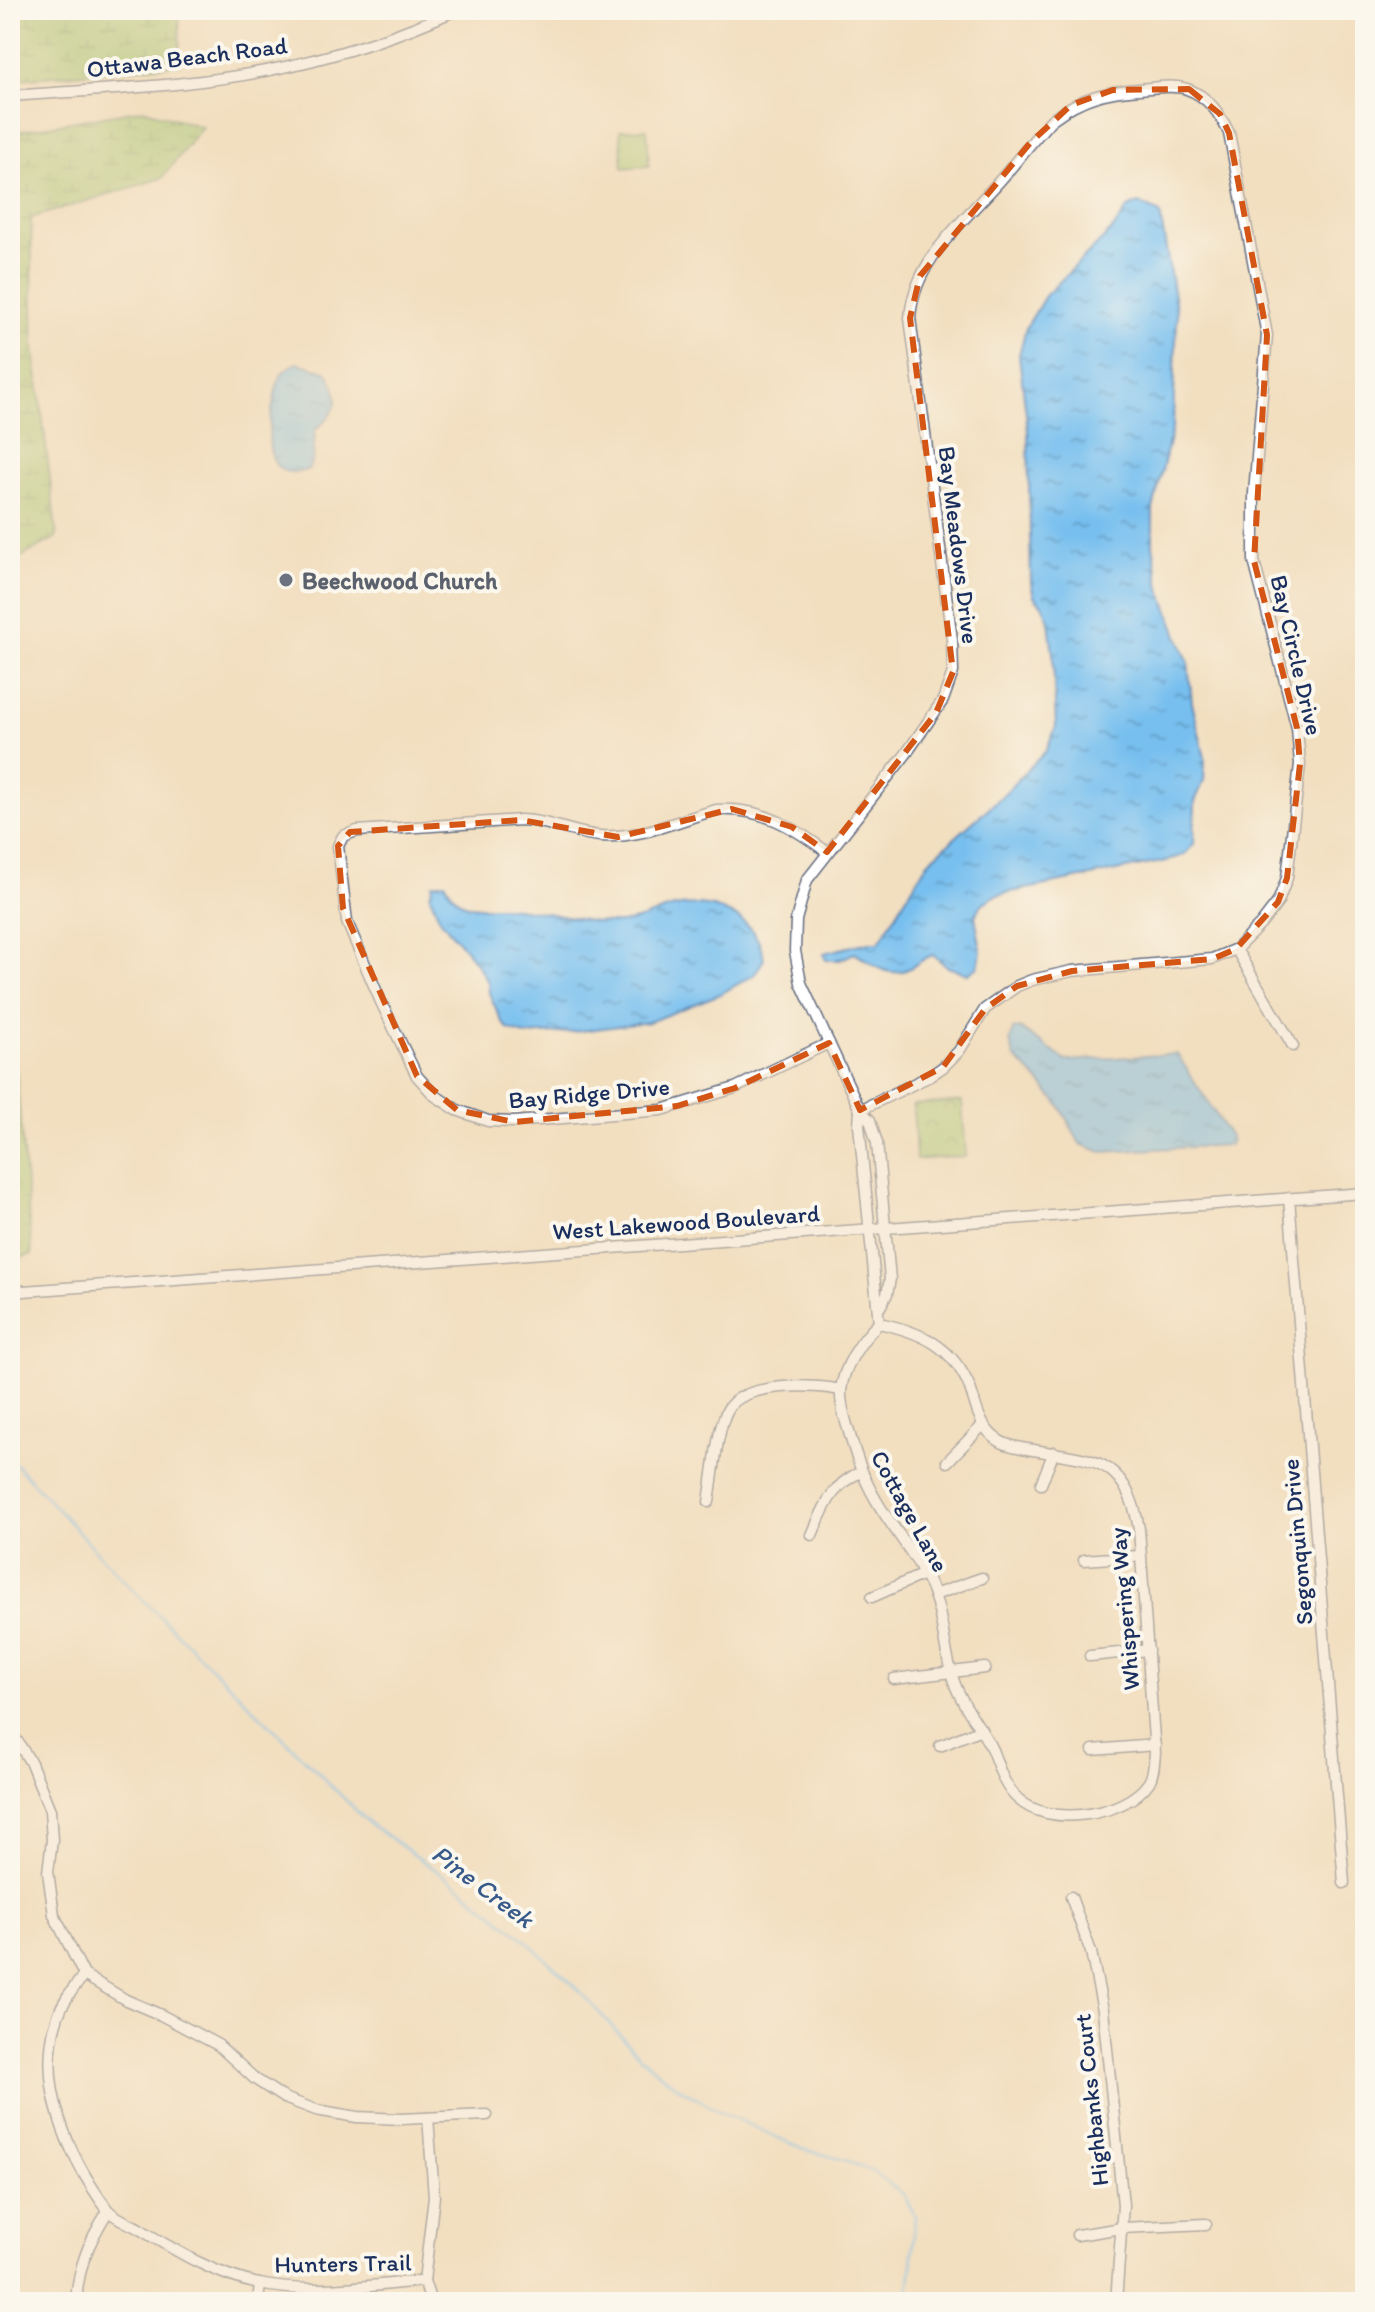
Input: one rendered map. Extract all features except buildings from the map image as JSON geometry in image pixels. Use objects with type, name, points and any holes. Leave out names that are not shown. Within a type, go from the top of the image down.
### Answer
[{"type":"street","name":"Ottawa Beach Road","points":[[10,96],[186,82],[287,67],[376,42],[456,10]]},
{"type":"street","name":"Bay Meadows Drive","points":[[885,1227],[877,1143],[870,1120],[860,1110],[801,983],[795,951],[796,920],[807,880],[936,713],[953,672],[952,640],[910,318],[911,300],[920,276],[944,241],[1051,120],[1071,105],[1113,90],[1176,86],[1189,89]]},
{"type":"street","name":"Bay Circle Drive","points":[[860,1110],[943,1067],[959,1051],[985,1009],[1017,986],[1072,971],[1212,959],[1236,949],[1278,902],[1287,878],[1300,764],[1297,728],[1254,561],[1254,493],[1267,335],[1229,133],[1220,114],[1189,89]]},
{"type":"street","name":"Bay Ridge Drive","points":[[827,852],[778,819],[732,809],[716,810],[618,837],[578,833],[542,821],[521,820],[353,831],[341,838],[338,846],[347,922],[405,1053],[417,1076],[434,1095],[473,1117],[514,1122],[662,1110],[735,1088],[829,1043]]},
{"type":"street","points":[[1236,949],[1293,1046]]},
{"type":"street","name":"Bay Meadows Drive","points":[[860,1110],[869,1229]]},
{"type":"street","name":"West Lakewood Boulevard","points":[[10,1292],[1365,1193]]},
{"type":"street","name":"Segonquin Drive","points":[[1289,1198],[1344,1883]]},
{"type":"street","points":[[880,1307],[890,1279],[885,1227]]},
{"type":"street","points":[[709,1502],[726,1413],[736,1400],[797,1385],[841,1390],[852,1358],[879,1323],[880,1307],[875,1294],[869,1229]]},
{"type":"street","points":[[879,1323],[912,1333],[949,1353],[969,1386],[982,1426],[947,1462]]},
{"type":"street","name":"Cottage Lane","points":[[841,1390],[844,1415],[861,1472],[934,1595],[956,1688],[981,1729],[999,1770],[1017,1799],[1048,1814],[1085,1814]]},
{"type":"street","name":"Whispering Way","points":[[982,1426],[1000,1443],[1096,1461],[1121,1483],[1136,1513],[1155,1745],[1152,1777],[1135,1797],[1115,1808],[1085,1814]]},
{"type":"street","points":[[1041,1484],[1054,1452]]},
{"type":"street","points":[[812,1535],[832,1492],[861,1472]]},
{"type":"street","points":[[1084,1560],[1140,1556]]},
{"type":"street","points":[[872,1597],[924,1574]]},
{"type":"street","points":[[934,1595],[982,1578]]},
{"type":"street","points":[[1090,1656],[1148,1650]]},
{"type":"street","points":[[894,1679],[985,1668]]},
{"type":"street","points":[[940,1746],[981,1729]]},
{"type":"street","points":[[10,1730],[31,1763],[50,1810],[52,1840],[48,1872],[54,1915],[84,1975],[126,2000],[218,2045],[255,2079],[284,2098],[316,2110],[357,2117],[487,2115]]},
{"type":"street","points":[[1093,1750],[1155,1745]]},
{"type":"street","name":"Highbanks Court","points":[[1071,1897],[1091,1952],[1103,2010],[1123,2205],[1116,2302]]},
{"type":"street","name":"Hunters Trail","points":[[84,1975],[57,2016],[50,2069],[54,2096],[72,2156],[108,2211],[171,2249],[225,2274],[260,2284],[317,2289],[424,2281]]},
{"type":"street","points":[[428,2118],[434,2196],[424,2281],[431,2302]]},
{"type":"street","points":[[76,2302],[80,2266],[91,2237],[108,2211]]},
{"type":"street","points":[[1077,2235],[1122,2228],[1206,2224]]},
{"type":"street","points":[[258,2302],[260,2284]]},
{"type":"highlighted area","points":[[1189,89],[1220,114],[1229,133],[1267,335],[1254,561],[1297,728],[1300,764],[1287,878],[1278,902],[1236,949],[1212,959],[1072,971],[1017,986],[985,1009],[943,1067],[860,1110],[829,1043],[735,1088],[677,1106],[514,1122],[457,1110],[417,1076],[343,908],[338,846],[350,832],[521,820],[618,837],[732,809],[792,827],[827,852],[936,713],[953,672],[910,318],[920,276],[1030,143],[1071,105],[1113,90]]},
{"type":"green space","points":[[10,10],[179,10],[180,64],[10,80]]},
{"type":"green space","points":[[143,109],[202,127],[162,178],[31,218],[34,347],[57,537],[10,563],[10,136],[15,132]]},
{"type":"green space","points":[[647,129],[649,166],[623,168],[620,130]]},
{"type":"green space","points":[[10,1052],[16,1070],[32,1255],[10,1259]]},
{"type":"green space","points":[[962,1101],[966,1156],[916,1160],[913,1105]]},
{"type":"water","points":[[1139,203],[1160,213],[1177,315],[1173,424],[1153,509],[1153,545],[1160,588],[1188,662],[1192,703],[1205,758],[1204,781],[1195,801],[1194,844],[1184,855],[1166,861],[996,895],[982,904],[975,916],[981,951],[978,967],[968,974],[948,967],[933,955],[907,970],[896,972],[883,970],[854,953],[840,960],[826,960],[824,953],[879,942],[928,862],[1001,797],[1046,751],[1056,727],[1049,621],[1043,606],[1034,596],[1031,583],[1028,431],[1019,355],[1026,328],[1045,296],[1113,229],[1128,208]]},
{"type":"water","points":[[297,363],[326,371],[335,389],[336,403],[334,410],[315,430],[313,459],[309,469],[294,472],[283,470],[275,464],[269,429],[278,381],[285,370]]},
{"type":"water","points":[[445,882],[455,897],[469,906],[516,908],[607,923],[629,922],[690,905],[718,909],[732,914],[753,932],[764,959],[754,975],[720,994],[649,1022],[525,1035],[508,1029],[502,1022],[489,993],[488,982],[440,919],[430,896],[433,884]]},
{"type":"water","points":[[1020,1028],[1066,1061],[1177,1054],[1232,1140],[1229,1145],[1102,1152],[1080,1144],[1060,1106],[1014,1057],[1010,1041],[1013,1030]]},
{"type":"waterway","name":"Pine Creek","points":[[10,1458],[123,1580],[370,1824],[460,1887],[522,1937],[578,1989],[640,2057],[673,2084],[719,2111],[805,2150],[845,2160],[874,2172],[904,2195],[915,2216],[907,2302]]},
{"type":"place","name":"Beechwood Church","points":[[286,580]]}]
